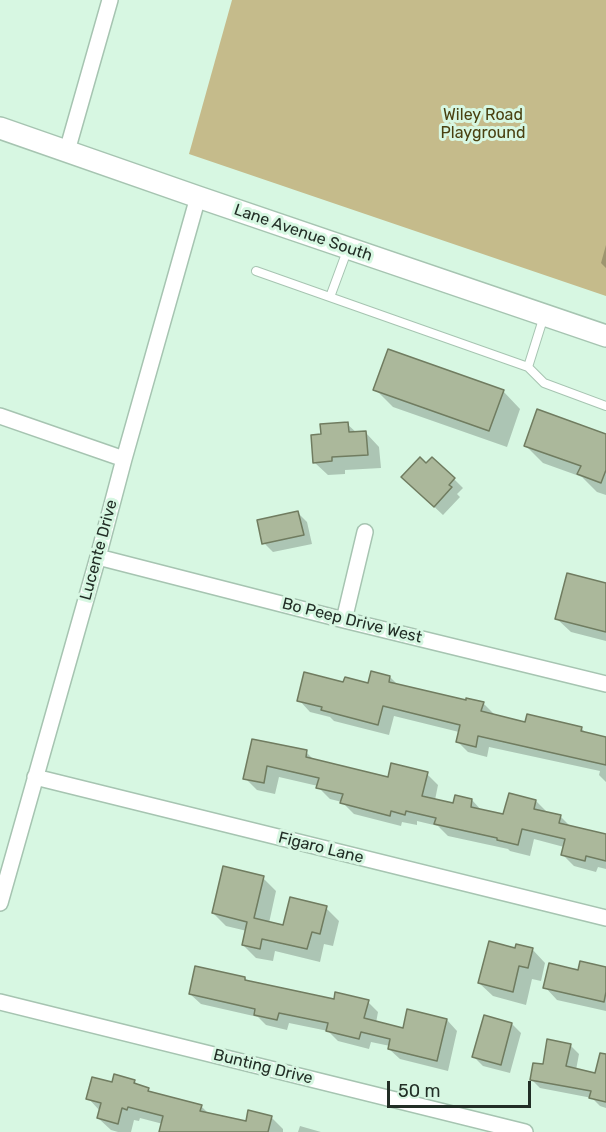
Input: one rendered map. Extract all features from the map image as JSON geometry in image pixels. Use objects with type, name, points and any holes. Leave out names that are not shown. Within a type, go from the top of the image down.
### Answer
[{"type":"main road","name":"Lane Avenue South","points":[[0,128],[606,336]]},
{"type":"street","points":[[67,151],[110,0]]},
{"type":"street","name":"Lucente Drive","points":[[0,903],[198,197]]},
{"type":"street","points":[[0,416],[124,459]]},
{"type":"street","points":[[344,620],[365,532]]},
{"type":"street","name":"Bo Peep Drive West","points":[[98,557],[606,684]]},
{"type":"street","name":"Figaro Lane","points":[[35,777],[606,918]]},
{"type":"street","name":"Bunting Drive","points":[[0,1002],[525,1132]]},
{"type":"lane","points":[[330,297],[348,248]]},
{"type":"lane","points":[[256,271],[528,367],[544,383],[606,406]]},
{"type":"lane","points":[[528,367],[545,314]]},
{"type":"green space","name":"Wiley Road Playground","points":[[232,0],[606,0],[606,296],[189,154]]},
{"type":"building","points":[[388,349],[504,390],[489,431],[373,390]]},
{"type":"building","points":[[537,409],[606,434],[606,470],[601,483],[577,474],[581,466],[524,446]]},
{"type":"building","points":[[348,422],[349,432],[366,431],[368,455],[332,457],[332,461],[313,463],[311,435],[321,434],[320,424]]},
{"type":"building","points":[[420,457],[426,463],[432,457],[455,478],[449,485],[452,487],[434,507],[401,477]]},
{"type":"building","points":[[298,511],[304,535],[262,544],[257,520]]},
{"type":"building","points":[[567,573],[606,583],[606,632],[555,619]]},
{"type":"building","points":[[371,671],[390,676],[389,682],[484,702],[481,711],[525,722],[527,714],[582,727],[581,731],[606,737],[606,765],[478,736],[476,747],[456,742],[460,725],[383,706],[378,725],[321,710],[322,707],[297,701],[304,672],[343,682],[345,677],[368,683]]},
{"type":"building","points":[[252,739],[307,750],[306,757],[388,777],[391,763],[428,772],[422,796],[453,803],[455,795],[472,799],[471,807],[503,814],[509,793],[536,800],[534,809],[561,815],[559,823],[606,834],[606,861],[586,856],[585,861],[561,855],[565,839],[522,829],[518,845],[434,824],[436,818],[406,811],[405,815],[391,811],[390,816],[340,803],[343,794],[316,788],[319,778],[267,766],[264,783],[243,779]]},
{"type":"building","points":[[223,866],[264,876],[254,918],[283,925],[290,897],[327,906],[320,934],[312,932],[307,949],[262,939],[260,949],[242,945],[247,922],[212,913]]},
{"type":"building","points":[[489,941],[515,948],[516,944],[533,948],[528,968],[519,966],[513,992],[478,983]]},
{"type":"building","points":[[580,961],[606,967],[604,1002],[543,988],[549,963],[578,970]]},
{"type":"building","points":[[195,966],[245,977],[245,980],[334,999],[335,992],[369,1000],[364,1018],[403,1028],[407,1009],[447,1019],[437,1061],[388,1049],[390,1039],[361,1032],[359,1039],[326,1031],[328,1023],[279,1013],[277,1020],[254,1015],[255,1009],[189,994]]},
{"type":"building","points":[[484,1015],[512,1023],[501,1065],[472,1057]]},
{"type":"building","points":[[547,1039],[571,1044],[566,1066],[595,1073],[600,1053],[606,1054],[606,1102],[589,1098],[591,1091],[530,1080],[533,1063],[543,1064]]},
{"type":"building","points":[[114,1074],[135,1080],[134,1083],[149,1088],[148,1091],[202,1105],[200,1111],[246,1121],[248,1110],[272,1116],[268,1132],[159,1132],[163,1116],[128,1107],[127,1110],[122,1108],[118,1124],[97,1118],[101,1103],[86,1099],[92,1077],[112,1082]]}]
